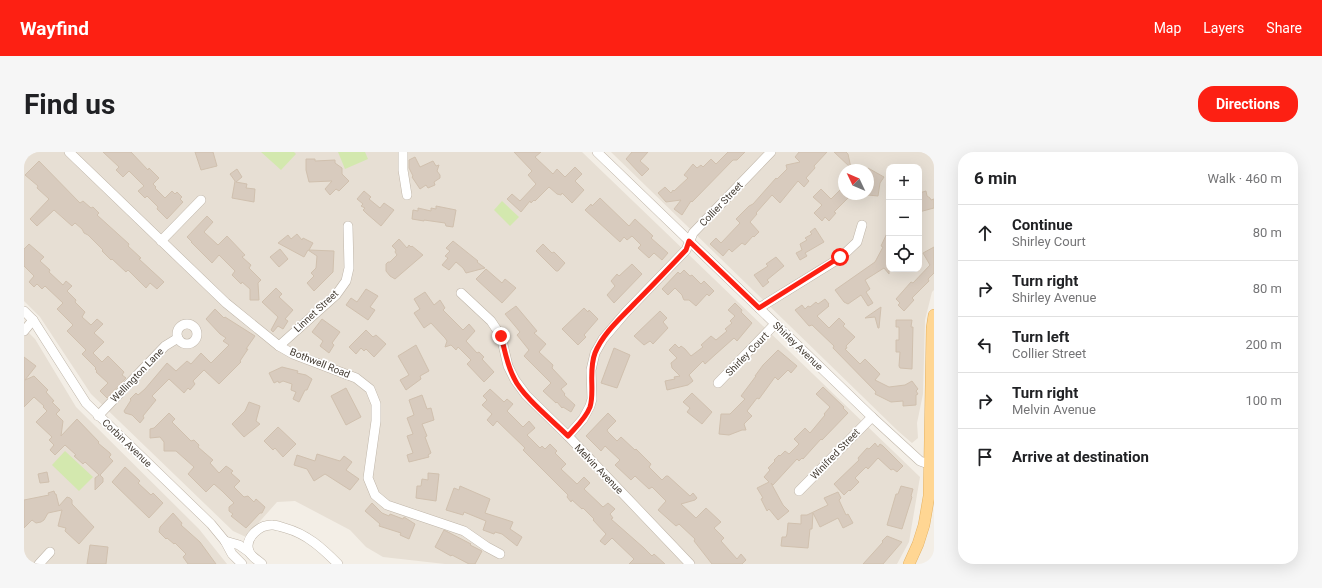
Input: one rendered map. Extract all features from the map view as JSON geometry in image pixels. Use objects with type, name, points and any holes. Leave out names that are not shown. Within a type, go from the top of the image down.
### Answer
[{"type":"main road","points":[[909,564],[918,544],[924,525],[929,496],[931,465],[932,328],[934,315]]},
{"type":"street","name":"Bothwell Road","points":[[68,152],[226,303],[279,346],[293,354],[356,378],[370,389],[376,404],[376,421],[368,478],[375,495],[387,505],[464,531],[500,554]]},
{"type":"street","points":[[403,152],[407,195]]},
{"type":"street","name":"Shirley Avenue","points":[[597,152],[872,417],[920,461],[931,465]]},
{"type":"street","name":"Collier Street","points":[[568,436],[583,419],[590,406],[592,399],[591,370],[595,354],[603,339],[626,312],[686,250],[693,233],[771,152]]},
{"type":"street","points":[[161,241],[201,200]]},
{"type":"street","points":[[759,308],[840,258],[857,242],[862,225]]},
{"type":"street","name":"Linnet Street","points":[[279,346],[336,294],[346,281],[349,268],[348,226]]},
{"type":"street","name":"Melvin Avenue","points":[[461,293],[491,321],[501,336],[508,366],[515,380],[526,395],[568,436],[690,564]]},
{"type":"street","name":"Corbin Avenue","points":[[24,311],[33,320],[82,397],[98,416],[211,524],[225,541],[232,554],[242,564]]},
{"type":"street","points":[[24,331],[33,320]]},
{"type":"street","name":"Shirley Court","points":[[718,383],[775,324]]},
{"type":"street","name":"Wellington Lane","points":[[98,416],[165,346],[178,338]]},
{"type":"street","name":"Winifred Street","points":[[799,491],[872,417]]},
{"type":"street","points":[[249,552],[248,545],[258,528],[272,525],[294,530],[308,537],[338,564]]},
{"type":"street","points":[[225,541],[240,545],[262,564]]},
{"type":"street","points":[[39,564],[50,552]]},
{"type":"shaded area","points":[[24,152],[582,152],[920,477],[909,542],[897,564],[445,564],[383,557],[366,547],[350,530],[295,501],[277,502],[246,537],[233,531],[91,394],[40,317],[24,301]]},
{"type":"shaded area","points":[[611,152],[934,152],[934,290],[932,292],[925,320],[923,394],[917,423],[918,438],[912,443]]},
{"type":"shaded area","points":[[24,328],[35,339],[76,407],[199,529],[227,564],[24,564]]},
{"type":"green space","points":[[261,152],[294,152],[296,154],[281,170]]},
{"type":"green space","points":[[338,152],[365,152],[368,159],[345,169]]},
{"type":"green space","points":[[502,201],[519,217],[510,226],[494,210]]},
{"type":"green space","points":[[65,451],[93,477],[79,491],[52,465]]},
{"type":"building","points":[[103,152],[131,152],[148,170],[149,168],[159,178],[153,184],[165,198],[172,191],[175,194],[177,192],[182,197],[180,199],[183,202],[167,219],[147,196],[145,198],[138,191],[144,186],[129,171],[123,177],[116,170],[119,167]]},
{"type":"building","points":[[195,152],[213,152],[217,166],[201,170]]},
{"type":"building","points":[[514,152],[541,152],[535,157],[553,174],[557,169],[565,177],[575,167],[582,174],[575,181],[584,190],[572,203],[562,193],[561,195],[557,194],[549,187],[535,201],[534,200],[531,203],[530,201],[521,212],[507,199],[512,194],[520,201],[536,184],[528,175],[532,171]]},
{"type":"building","points":[[632,152],[648,152],[640,161],[649,169],[642,176],[626,159]]},
{"type":"building","points":[[728,152],[745,152],[737,160],[733,160],[692,202],[691,201],[682,215],[674,209],[681,200],[666,202],[658,193],[665,187],[671,193],[673,190],[674,191],[688,178],[684,175],[693,164],[697,168],[701,165],[703,167],[711,159],[716,164]]},
{"type":"building","points":[[799,152],[827,152],[814,166],[815,168],[806,178],[809,181],[804,187],[798,181],[780,203],[772,195],[756,213],[757,214],[750,222],[759,232],[754,237],[753,236],[745,245],[742,243],[732,252],[729,249],[723,256],[710,244],[716,238],[721,243],[740,223],[736,219],[753,204],[776,178],[777,179],[787,169],[786,165],[800,162],[795,157]]},
{"type":"building","points":[[834,152],[846,152],[848,154],[850,164],[847,164]]},
{"type":"building","points":[[415,157],[420,167],[433,161],[436,166],[439,165],[437,171],[440,178],[434,182],[435,185],[428,188],[426,185],[420,189],[412,177],[413,176],[409,168],[409,160]]},
{"type":"building","points":[[306,159],[315,159],[315,161],[335,160],[335,163],[342,168],[342,174],[349,181],[339,191],[336,189],[330,195],[325,189],[332,181],[309,182],[306,170]]},
{"type":"building","points":[[39,161],[80,203],[83,201],[91,208],[93,207],[99,213],[97,215],[129,244],[128,246],[141,258],[139,259],[164,282],[157,289],[150,283],[146,288],[128,270],[126,272],[112,259],[111,260],[102,251],[103,250],[75,223],[72,226],[54,210],[37,226],[30,219],[49,199],[37,188],[38,186],[25,175]]},
{"type":"building","points":[[237,169],[242,177],[236,182],[247,184],[246,188],[255,189],[254,202],[232,198],[235,181],[230,174]]},
{"type":"building","points":[[874,171],[884,177],[880,183],[878,196],[874,196]]},
{"type":"building","points":[[821,189],[831,199],[838,192],[838,200],[846,200],[834,212],[836,213],[829,221],[825,217],[822,221],[814,213],[822,205],[813,197]]},
{"type":"building","points":[[364,191],[371,197],[369,199],[380,208],[384,203],[394,210],[381,226],[363,210],[365,208],[361,206],[363,204],[357,199]]},
{"type":"building","points":[[926,191],[927,196],[931,200],[934,199],[934,208],[922,211],[922,192]]},
{"type":"building","points":[[600,198],[629,226],[635,219],[653,236],[651,238],[668,253],[662,260],[654,253],[649,258],[638,248],[641,245],[632,236],[627,240],[624,237],[620,242],[585,210],[591,204],[592,206]]},
{"type":"building","points":[[436,206],[456,210],[453,227],[446,226],[445,223],[412,219],[413,210],[418,211],[418,208],[431,211],[431,208],[436,209]]},
{"type":"building","points":[[207,216],[213,222],[204,232],[218,245],[227,236],[245,255],[242,257],[251,265],[249,268],[261,280],[258,283],[259,300],[250,300],[250,289],[242,282],[241,284],[232,275],[235,271],[219,255],[212,263],[187,237]]},
{"type":"building","points":[[815,228],[824,242],[805,253],[807,256],[800,260],[796,253],[802,250],[800,244],[807,240],[805,238],[812,234],[810,232]]},
{"type":"building","points":[[297,234],[302,240],[303,238],[313,243],[309,250],[334,251],[333,272],[314,291],[307,283],[314,276],[311,273],[316,268],[317,256],[308,250],[304,257],[278,243],[288,235],[291,239]]},
{"type":"building","points":[[886,235],[886,270],[884,268],[865,280],[870,289],[866,292],[873,303],[868,306],[861,295],[848,304],[844,302],[835,290],[875,262],[883,247],[881,246]]},
{"type":"building","points":[[399,239],[407,248],[409,245],[411,247],[412,246],[423,255],[395,279],[386,271],[386,264],[397,255],[395,252],[396,250],[392,246]]},
{"type":"building","points":[[453,241],[485,268],[466,273],[456,262],[449,270],[442,265],[448,258],[445,256],[450,251],[446,248]]},
{"type":"building","points":[[29,244],[44,257],[40,261],[50,270],[49,272],[63,285],[66,281],[72,286],[67,291],[85,312],[82,317],[91,325],[97,319],[103,324],[94,333],[104,342],[93,353],[102,362],[108,356],[124,372],[122,375],[126,378],[107,398],[100,391],[108,383],[96,372],[96,368],[82,354],[86,350],[67,331],[73,325],[57,309],[63,303],[45,286],[42,289],[37,284],[34,287],[29,282],[34,276],[24,266],[24,249]]},
{"type":"building","points":[[543,244],[565,263],[558,271],[556,271],[536,251]]},
{"type":"building","points":[[934,247],[934,273],[928,279],[929,281],[912,298],[914,300],[904,311],[898,305],[900,303],[896,299],[911,282],[913,283],[930,265],[923,253]]},
{"type":"building","points":[[280,249],[288,259],[279,267],[270,257]]},
{"type":"building","points":[[776,257],[784,266],[767,280],[769,282],[763,287],[754,275],[768,266],[766,264]]},
{"type":"building","points":[[632,264],[642,274],[614,303],[607,295],[615,286],[611,281],[617,274],[619,276]]},
{"type":"building","points":[[486,269],[502,283],[505,279],[516,288],[502,303],[476,279]]},
{"type":"building","points":[[684,270],[690,276],[692,275],[701,284],[704,281],[714,291],[709,296],[707,294],[696,306],[689,300],[684,300],[682,295],[675,288],[668,295],[662,289],[678,272],[680,274]]},
{"type":"building","points":[[276,288],[282,294],[279,297],[293,310],[285,319],[288,321],[283,329],[278,326],[273,332],[271,330],[278,317],[262,302]]},
{"type":"building","points":[[366,289],[378,296],[370,307],[375,310],[368,320],[346,305],[351,298],[357,302]]},
{"type":"building","points":[[425,292],[434,305],[440,300],[445,308],[443,310],[463,330],[469,324],[475,331],[466,341],[477,353],[479,352],[484,357],[482,359],[494,372],[484,382],[467,364],[471,360],[458,347],[456,350],[451,345],[445,347],[447,341],[445,338],[431,323],[424,328],[414,313],[420,309],[414,299]]},
{"type":"building","points":[[825,299],[829,306],[817,316],[829,328],[839,318],[845,324],[843,326],[855,337],[845,349],[860,364],[865,359],[880,374],[875,380],[889,387],[905,385],[912,381],[918,389],[916,391],[918,394],[916,395],[916,405],[903,406],[903,401],[891,402],[875,394],[876,392],[833,348],[834,346],[812,325],[809,326],[795,310],[802,305],[805,309],[816,302],[818,304]]},
{"type":"building","points":[[735,303],[742,310],[741,312],[752,323],[737,341],[734,338],[705,364],[703,361],[689,375],[693,381],[688,385],[667,390],[665,381],[675,379],[674,377],[680,376],[672,368],[671,363],[677,358],[669,350],[675,344],[679,348],[681,346],[685,349],[691,356],[703,347],[701,345],[711,336],[716,340],[727,331],[725,329],[732,323],[730,321],[735,316],[728,310]]},
{"type":"building","points":[[516,306],[537,331],[534,333],[546,344],[539,352],[553,365],[552,368],[567,384],[561,389],[565,394],[564,395],[575,405],[571,412],[563,407],[562,408],[543,391],[551,383],[524,356],[529,350],[517,335],[520,332],[505,314]]},
{"type":"building","points":[[881,307],[878,328],[875,317],[865,318]]},
{"type":"building","points":[[584,308],[588,312],[589,310],[598,319],[584,335],[586,337],[578,345],[562,329]]},
{"type":"building","points":[[215,309],[224,318],[225,317],[255,336],[246,349],[248,349],[240,361],[241,362],[219,384],[204,370],[193,381],[195,384],[190,390],[188,388],[184,393],[169,379],[152,396],[156,400],[143,416],[144,418],[140,423],[132,415],[125,413],[124,411],[131,400],[130,399],[136,393],[138,395],[145,389],[167,363],[176,371],[187,361],[191,364],[201,353],[211,363],[229,345],[223,341],[226,338],[220,334],[206,319]]},
{"type":"building","points":[[660,311],[667,318],[663,322],[668,328],[653,344],[650,341],[644,345],[634,336]]},
{"type":"building","points":[[322,319],[340,332],[332,343],[334,345],[329,353],[320,346],[323,341],[312,332]]},
{"type":"building","points":[[896,320],[912,320],[912,369],[900,368],[899,366],[900,352],[896,352],[896,340],[899,340],[899,327],[896,327]]},
{"type":"building","points":[[366,330],[373,337],[376,335],[386,344],[374,357],[366,349],[364,351],[361,348],[356,354],[349,347]]},
{"type":"building","points":[[416,345],[429,371],[420,376],[421,379],[406,390],[400,380],[409,375],[398,356]]},
{"type":"building","points":[[614,348],[630,355],[617,388],[601,383]]},
{"type":"building","points":[[778,350],[797,366],[791,373],[788,370],[778,380],[775,377],[759,399],[757,398],[747,411],[752,416],[744,424],[746,430],[729,435],[719,434],[721,414],[730,414],[745,399],[741,396],[763,365]]},
{"type":"building","points":[[24,357],[36,366],[25,380],[34,376],[48,390],[46,392],[54,401],[52,402],[60,410],[56,414],[63,421],[61,436],[77,419],[99,442],[98,443],[110,453],[111,455],[109,457],[113,461],[100,475],[103,478],[103,482],[95,490],[95,478],[99,475],[85,462],[83,464],[65,445],[55,455],[50,450],[54,445],[49,440],[52,437],[36,422],[47,411],[43,407],[44,406],[34,397],[24,407]]},
{"type":"building","points":[[282,367],[298,371],[297,373],[306,375],[312,379],[299,402],[293,399],[296,392],[291,390],[292,384],[283,381],[274,383],[269,373]]},
{"type":"building","points":[[823,387],[844,407],[843,408],[848,413],[803,459],[802,458],[799,461],[797,459],[773,485],[771,483],[783,505],[789,511],[778,520],[769,509],[767,511],[761,499],[763,498],[757,488],[769,482],[764,477],[770,470],[768,468],[775,461],[774,460],[785,451],[789,454],[799,444],[794,439],[805,428],[810,433],[825,415],[824,414],[830,407],[816,394]]},
{"type":"building","points":[[346,388],[361,417],[346,425],[331,396]]},
{"type":"building","points":[[490,389],[504,402],[507,399],[513,404],[507,411],[523,427],[529,421],[535,428],[527,435],[540,448],[542,446],[545,449],[550,444],[557,451],[555,453],[566,464],[561,469],[577,484],[584,477],[590,483],[584,489],[603,507],[608,503],[615,509],[610,514],[613,518],[611,519],[652,556],[654,554],[665,564],[629,564],[634,559],[612,538],[605,545],[600,541],[606,534],[593,520],[594,519],[583,508],[582,509],[572,500],[571,502],[567,497],[568,495],[523,450],[525,448],[497,421],[493,426],[487,420],[492,414],[482,405],[487,400],[483,396]]},
{"type":"building","points":[[692,393],[712,412],[702,424],[687,412],[690,408],[683,402]]},
{"type":"building","points":[[422,395],[427,409],[431,408],[434,420],[422,424],[427,436],[425,437],[431,453],[428,455],[429,457],[409,462],[407,455],[413,453],[407,436],[413,434],[407,418],[414,415],[409,400]]},
{"type":"building","points":[[249,402],[260,406],[256,421],[260,424],[244,437],[232,424],[245,411]]},
{"type":"building","points":[[169,413],[175,419],[172,422],[191,441],[194,440],[199,445],[198,447],[213,460],[210,463],[219,473],[226,466],[229,468],[233,471],[231,473],[240,481],[234,487],[244,497],[248,496],[254,502],[256,499],[265,507],[262,513],[260,513],[246,528],[231,516],[233,514],[229,511],[229,507],[234,503],[222,491],[214,484],[206,492],[188,474],[194,467],[176,451],[164,451],[164,442],[160,437],[150,438],[150,429],[154,428]]},
{"type":"building","points":[[608,413],[616,421],[607,430],[608,432],[617,441],[621,437],[635,450],[636,449],[651,464],[649,467],[662,480],[668,476],[690,496],[693,493],[697,498],[695,500],[681,504],[696,518],[706,508],[721,522],[714,528],[724,538],[721,541],[737,559],[741,554],[746,560],[742,564],[712,564],[694,541],[695,539],[679,524],[676,526],[658,510],[666,501],[652,487],[649,489],[635,476],[631,480],[615,465],[620,460],[605,446],[601,451],[586,436]]},
{"type":"building","points":[[278,427],[296,444],[283,457],[275,448],[273,450],[264,441]]},
{"type":"building","points":[[875,443],[878,447],[880,444],[883,446],[903,466],[897,472],[893,469],[891,470],[878,458],[868,469],[866,467],[855,478],[859,482],[844,495],[834,484],[859,460],[858,458],[867,448],[869,449]]},
{"type":"building","points":[[317,454],[340,461],[344,456],[352,462],[346,470],[359,479],[350,490],[325,474],[314,481],[307,469],[294,465],[297,455],[315,461]]},
{"type":"building","points":[[125,467],[140,481],[138,483],[151,495],[153,493],[163,503],[149,518],[112,482]]},
{"type":"building","points":[[47,472],[49,482],[40,483],[38,474]]},
{"type":"building","points":[[428,473],[439,474],[436,501],[416,498],[417,486],[421,486],[422,479],[428,480]]},
{"type":"building","points":[[460,486],[490,499],[485,513],[513,522],[510,529],[522,537],[517,546],[502,534],[495,532],[494,534],[483,530],[486,521],[464,512],[463,515],[446,510],[454,488],[459,490]]},
{"type":"building","points":[[901,486],[913,489],[902,529],[887,525],[896,494],[898,494]]},
{"type":"building","points":[[54,491],[59,506],[67,497],[70,498],[72,500],[72,504],[94,527],[79,544],[65,531],[66,528],[58,526],[62,510],[48,513],[41,522],[36,523],[32,520],[24,528],[24,500],[49,495],[48,493]]},
{"type":"building","points":[[838,492],[841,498],[839,500],[846,515],[848,514],[853,523],[843,528],[838,518],[820,527],[813,513],[812,529],[810,529],[808,548],[781,546],[782,537],[786,537],[787,534],[788,523],[801,524],[801,515],[807,515],[828,505],[824,498]]},
{"type":"building","points":[[372,503],[382,513],[389,516],[390,514],[403,519],[404,517],[415,524],[409,539],[400,535],[401,533],[379,526],[380,524],[365,511]]},
{"type":"building","points":[[173,513],[182,523],[181,525],[200,542],[216,564],[188,564],[183,557],[186,554],[175,543],[174,544],[167,538],[166,539],[159,532],[160,527]]},
{"type":"building","points":[[444,530],[482,551],[475,564],[469,564],[435,547]]},
{"type":"building","points":[[887,536],[902,542],[883,564],[863,564],[883,542],[882,541]]},
{"type":"building","points":[[90,545],[108,547],[106,564],[87,564]]},
{"type":"route","points":[[501,336],[508,366],[515,380],[526,395],[568,436],[583,419],[590,406],[592,399],[591,370],[595,354],[603,339],[626,312],[686,250],[689,241],[759,308],[840,257]]}]
